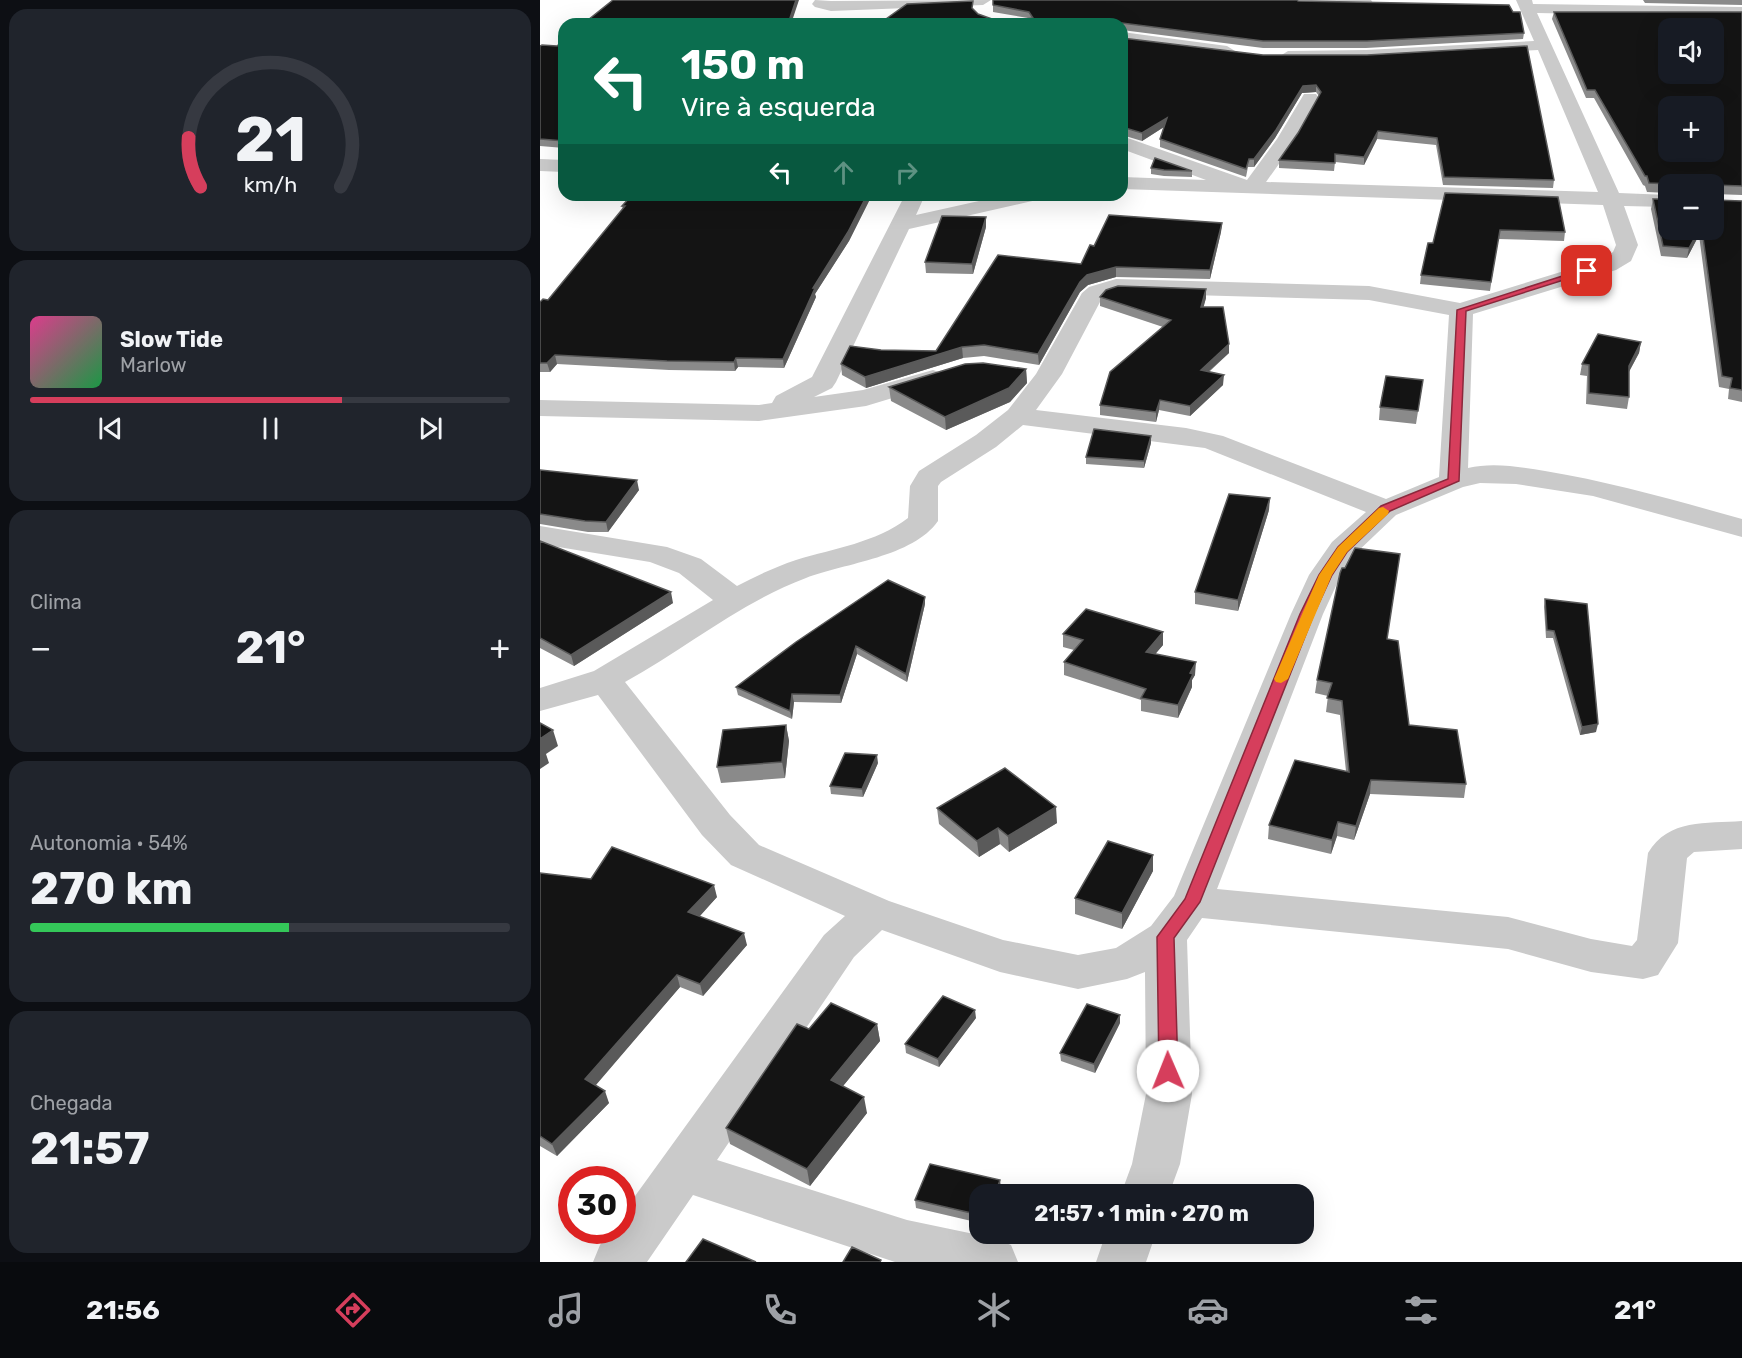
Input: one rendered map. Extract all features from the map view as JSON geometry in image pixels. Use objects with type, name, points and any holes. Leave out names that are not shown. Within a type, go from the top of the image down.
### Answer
[{"type":"street","points":[[824,0],[820,4],[831,6],[983,0],[982,13],[987,18]]},
{"type":"street","points":[[1298,0],[1378,3]]},
{"type":"street","points":[[1523,4],[1742,12]]},
{"type":"street","points":[[540,700],[604,680],[734,600],[792,572],[879,546],[907,535],[922,521],[924,486],[929,477],[1002,429],[1016,416],[1039,390],[1090,298],[1097,292],[1116,286],[1368,293],[1461,310],[1608,265],[1623,256],[1628,245],[1611,199],[1545,45],[1523,4]]},
{"type":"street","points":[[1128,38],[1244,54]]},
{"type":"street","points":[[1273,56],[1366,55],[1545,45]]},
{"type":"street","points":[[1251,188],[1286,140],[1310,98]]},
{"type":"street","points":[[1128,144],[1251,188]]},
{"type":"street","points":[[540,165],[558,166]]},
{"type":"street","points":[[1128,183],[1658,201]]},
{"type":"street","points":[[759,413],[805,394],[824,382],[913,201]]},
{"type":"street","points":[[903,224],[1007,201]]},
{"type":"street","points":[[1453,481],[1461,310]]},
{"type":"street","points":[[540,408],[759,413],[866,398],[953,371]]},
{"type":"street","points":[[1020,371],[1048,376]]},
{"type":"street","points":[[1016,416],[1186,436],[1213,442],[1386,509]]},
{"type":"street","points":[[604,680],[716,825],[745,855],[875,912],[1000,956],[1078,972],[1127,963],[1166,937],[1192,902],[1307,614],[1325,575],[1342,549],[1386,509],[1453,481],[1479,474],[1516,475],[1596,488],[1742,528]]},
{"type":"street","points":[[540,536],[656,554],[690,566],[734,600]]},
{"type":"street","points":[[1192,902],[1508,933],[1540,939],[1616,962],[1642,963],[1658,943],[1668,853],[1684,839],[1742,835]]},
{"type":"street","points":[[618,1262],[839,946],[875,912]]},
{"type":"street","points":[[1148,1184],[1155,1164],[1169,1094],[1166,937]]},
{"type":"street","points":[[682,1170],[907,1243],[993,1262]]},
{"type":"street","points":[[1121,1262],[1127,1244]]},
{"type":"building","points":[[613,0],[796,0],[790,18],[590,18]]},
{"type":"building","points":[[993,0],[1297,0],[1509,5],[1513,12],[1520,12],[1524,33],[1367,41],[1263,41],[1128,24],[1128,18],[1033,18],[1029,12],[993,5]]},
{"type":"building","points":[[973,1],[972,8],[978,14],[989,18],[887,18],[907,4]]},
{"type":"building","points":[[1554,12],[1742,12],[1742,186],[1724,185],[1724,174],[1658,174],[1658,183],[1649,183],[1595,90],[1587,90]]},
{"type":"building","points":[[1128,39],[1263,55],[1367,55],[1527,46],[1554,180],[1444,177],[1437,138],[1378,131],[1364,157],[1335,154],[1335,163],[1279,160],[1298,133],[1321,92],[1316,85],[1303,86],[1276,130],[1254,159],[1249,159],[1246,169],[1160,139],[1167,118],[1142,133],[1128,129]]},
{"type":"building","points":[[540,46],[557,46],[558,140],[540,139]]},
{"type":"building","points":[[1155,158],[1192,171],[1151,168]]},
{"type":"building","points":[[1445,193],[1558,197],[1565,232],[1500,230],[1491,282],[1421,275],[1428,243],[1433,243]]},
{"type":"building","points":[[1653,199],[1658,199],[1658,222]]},
{"type":"building","points":[[1724,200],[1742,201],[1742,390],[1730,388],[1732,378],[1722,376],[1703,240],[1724,240]]},
{"type":"building","points":[[627,201],[864,201],[848,232],[813,288],[815,288],[783,359],[736,358],[734,362],[667,361],[555,355],[547,363],[540,363],[540,302],[543,299],[548,300],[625,206],[622,206]]},
{"type":"building","points":[[1109,215],[1222,223],[1210,270],[1116,267],[1087,275],[1080,282],[1038,354],[984,345],[962,347],[865,377],[841,364],[850,346],[881,350],[936,351],[998,255],[1081,264],[1090,245],[1094,246]]},
{"type":"building","points":[[942,216],[986,217],[972,264],[925,262]]},
{"type":"building","points":[[1662,240],[1693,240],[1689,248],[1663,246]]},
{"type":"building","points":[[1118,286],[1206,289],[1201,307],[1223,307],[1229,344],[1201,370],[1224,375],[1190,406],[1160,400],[1156,412],[1100,405],[1110,372],[1171,320],[1100,297],[1106,290]]},
{"type":"building","points":[[1598,334],[1641,342],[1629,366],[1629,397],[1589,393],[1589,365],[1582,364]]},
{"type":"building","points":[[983,363],[1026,369],[1009,388],[945,417],[889,387],[965,364]]},
{"type":"building","points":[[1386,376],[1423,380],[1418,411],[1380,407]]},
{"type":"building","points":[[1094,429],[1151,436],[1144,461],[1086,457]]},
{"type":"building","points":[[540,470],[637,480],[606,522],[585,521],[540,514]]},
{"type":"building","points":[[1229,494],[1270,498],[1238,600],[1195,592]]},
{"type":"building","points":[[540,541],[671,592],[571,655],[540,638]]},
{"type":"building","points":[[1355,548],[1400,554],[1387,639],[1398,641],[1409,725],[1457,730],[1466,784],[1371,780],[1356,826],[1338,822],[1332,840],[1269,825],[1295,760],[1349,772],[1342,701],[1327,698],[1332,683],[1317,680],[1340,573]]},
{"type":"building","points":[[888,580],[925,597],[906,674],[856,646],[840,695],[792,694],[790,711],[736,687],[796,642]]},
{"type":"building","points":[[1545,599],[1587,604],[1598,724],[1582,727],[1554,631],[1547,630]]},
{"type":"building","points":[[1086,609],[1163,632],[1146,652],[1196,662],[1190,673],[1193,674],[1178,705],[1141,698],[1146,689],[1064,662],[1083,640],[1063,634]]},
{"type":"building","points":[[540,723],[553,730],[540,739]]},
{"type":"building","points":[[786,725],[782,762],[717,767],[723,730]]},
{"type":"building","points":[[845,753],[877,755],[862,789],[830,786]]},
{"type":"building","points":[[1005,768],[1056,807],[1008,836],[998,828],[977,841],[937,808]]},
{"type":"building","points":[[1108,841],[1153,855],[1122,913],[1075,898]]},
{"type":"building","points":[[612,847],[714,885],[688,912],[744,933],[700,984],[677,975],[585,1079],[605,1091],[552,1144],[540,1136],[540,873],[591,879]]},
{"type":"building","points":[[943,996],[975,1010],[938,1059],[905,1044]]},
{"type":"building","points":[[831,1003],[877,1024],[831,1080],[864,1097],[807,1169],[726,1128],[797,1024],[809,1029]]},
{"type":"building","points":[[1087,1004],[1120,1015],[1094,1064],[1060,1053]]},
{"type":"building","points":[[930,1164],[1000,1180],[999,1184],[969,1184],[969,1212],[915,1200]]},
{"type":"building","points":[[703,1239],[756,1262],[686,1262]]},
{"type":"building","points":[[852,1247],[881,1260],[880,1262],[843,1262]]},
{"type":"slow traffic","points":[[1281,679],[1325,575],[1342,549],[1383,511]]},
{"type":"route","points":[[1168,1071],[1166,937],[1192,902],[1307,614],[1325,575],[1342,549],[1386,509],[1453,481],[1461,310],[1587,271]]}]
